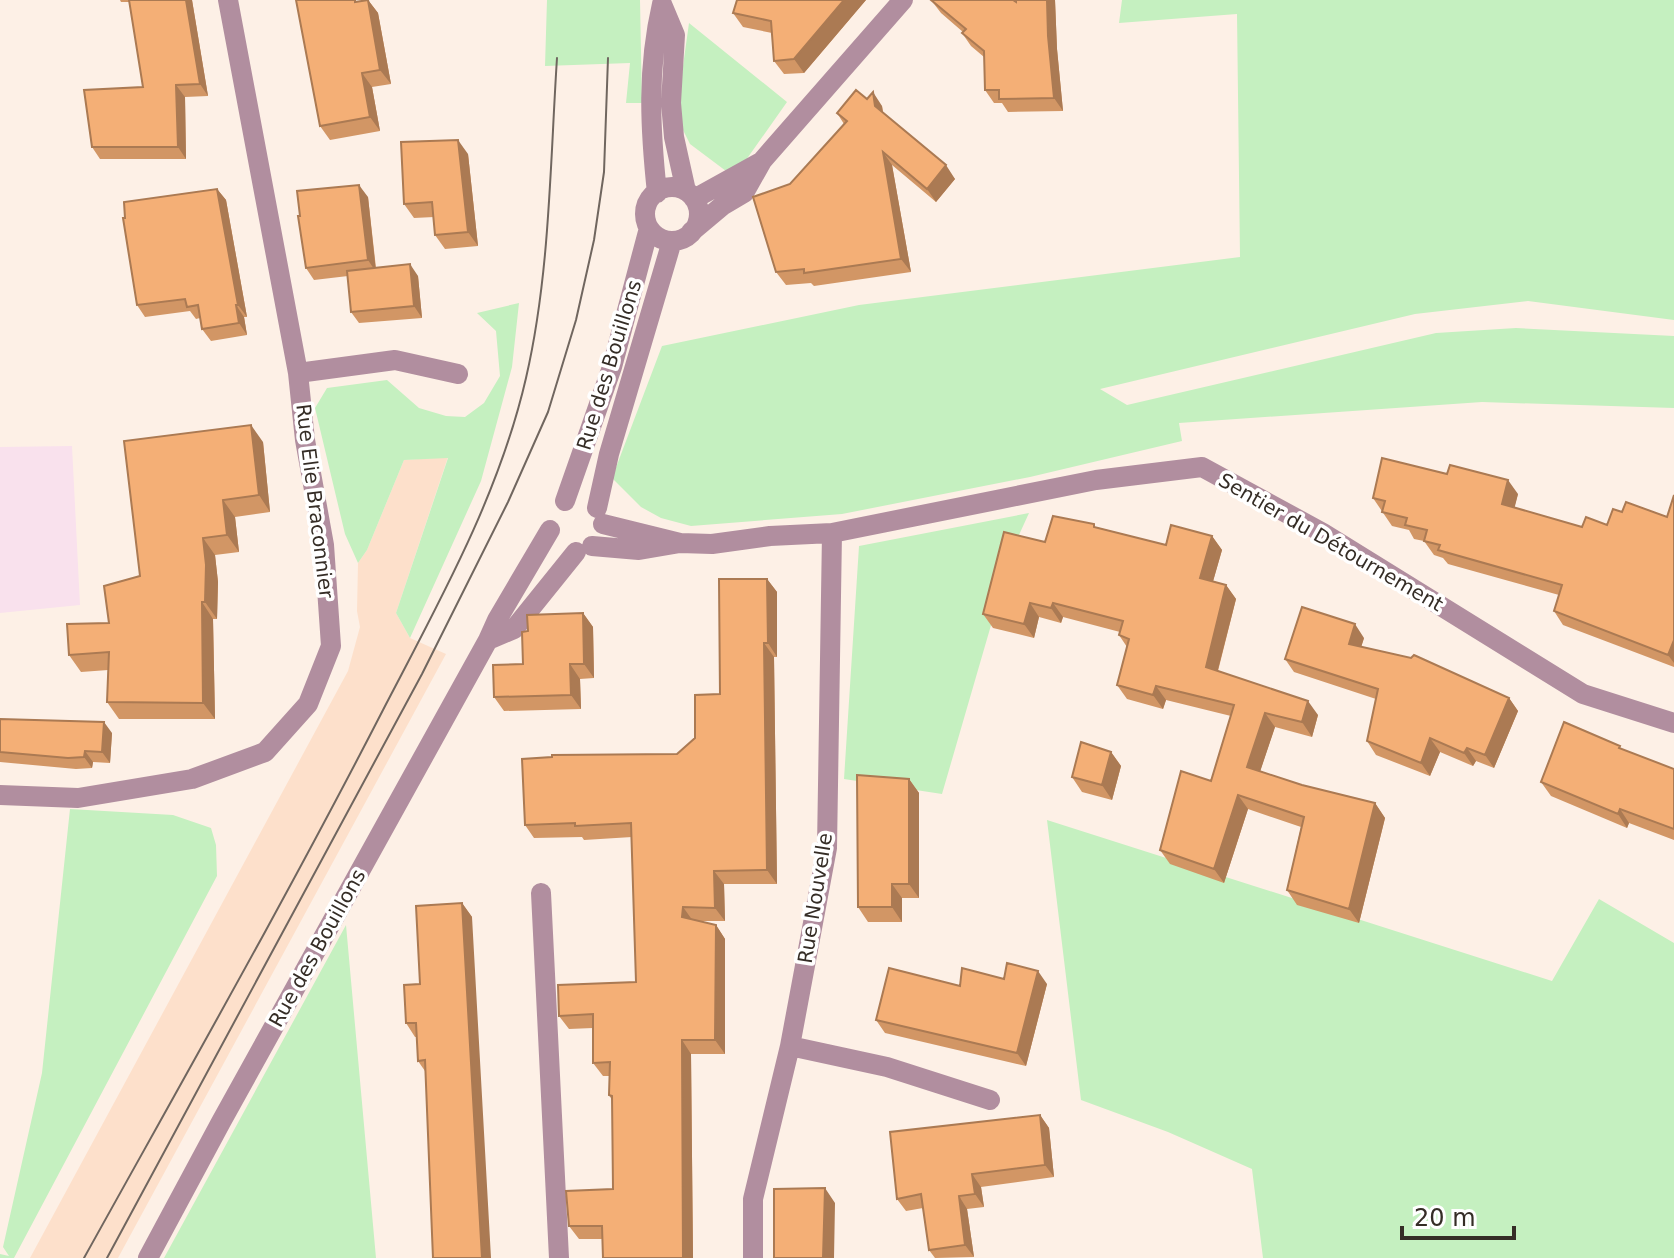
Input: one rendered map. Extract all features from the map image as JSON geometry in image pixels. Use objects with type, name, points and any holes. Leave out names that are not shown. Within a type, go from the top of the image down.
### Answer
[{"type":"street","name":"Rue Elie Braconnier","points":[[0,795],[67,798],[192,779],[265,752],[308,704],[331,646],[324,545],[305,440],[298,373],[228,0]]},
{"type":"street","points":[[762,161],[729,182],[690,195],[670,187],[657,193],[648,202],[649,228],[655,235],[672,241],[680,239],[744,193],[762,161],[903,0]]},
{"type":"street","points":[[662,2],[675,35],[671,103],[674,137],[690,195],[699,213],[691,232]]},
{"type":"street","points":[[657,193],[649,124],[653,43],[662,2]]},
{"type":"street","name":"Rue des Bouillons","points":[[565,501],[612,367],[649,228]]},
{"type":"street","name":"Rue des Bouillons","points":[[600,516],[609,454],[672,241]]},
{"type":"street","points":[[298,373],[395,360],[458,374]]},
{"type":"street","name":"Sentier du Détournement","points":[[584,549],[639,550],[680,543],[712,544],[770,536],[832,533],[1096,480],[1202,467],[1323,533],[1583,694],[1674,723]]},
{"type":"street","points":[[583,499],[600,516],[598,540],[584,549],[560,546],[550,530],[552,513],[565,501],[583,499]]},
{"type":"street","name":"Sentier du Détournement","points":[[600,516],[680,543]]},
{"type":"street","name":"Rue des Bouillons","points":[[148,1258],[497,620],[550,530]]},
{"type":"street","name":"Rue Nouvelle","points":[[753,1258],[753,1199],[790,1046],[827,848],[832,533]]},
{"type":"street","name":"Rue des Bouillons","points":[[488,640],[514,629],[584,549]]},
{"type":"street","points":[[541,893],[559,1258]]},
{"type":"street","points":[[790,1046],[887,1067],[990,1100]]},
{"type":"shaded area","points":[[72,446],[80,605],[0,613],[0,447]]},
{"type":"shaded area","points":[[448,457],[396,613],[410,638],[446,654],[118,1258],[30,1258],[348,671],[360,627],[357,611],[358,563],[367,550],[404,460]]},
{"type":"green space","points":[[547,0],[640,0],[642,103],[626,103],[630,63],[545,66]]},
{"type":"green space","points":[[1122,0],[1674,0],[1674,320],[1528,301],[1415,314],[1100,389],[1127,405],[1436,333],[1516,328],[1674,336],[1674,408],[1482,402],[1179,423],[1182,441],[1030,477],[842,514],[691,526],[661,518],[641,507],[612,478],[662,346],[859,305],[1240,257],[1237,14],[1119,23]]},
{"type":"green space","points":[[689,23],[787,102],[734,177],[690,144],[676,116]]},
{"type":"green space","points":[[519,303],[512,367],[481,481],[410,638],[396,613],[448,458],[404,460],[367,550],[358,563],[345,534],[315,408],[327,388],[387,380],[419,408],[446,416],[465,417],[484,403],[500,376],[496,331],[477,313]]},
{"type":"green space","points":[[1029,513],[1014,546],[942,794],[844,779],[859,546]]},
{"type":"green space","points":[[70,809],[173,815],[211,828],[216,845],[217,876],[14,1258],[0,1258],[0,1254],[9,1256],[3,1247],[42,1073]]},
{"type":"green space","points":[[1047,820],[1552,981],[1599,899],[1674,943],[1674,1258],[1263,1258],[1252,1169],[1168,1132],[1081,1100]]},
{"type":"green space","points":[[346,925],[376,1258],[164,1258]]},
{"type":"building","points":[[129,0],[186,0],[200,84],[176,85],[178,147],[92,147],[84,90],[143,87]]},
{"type":"building","points":[[296,0],[368,0],[380,70],[362,73],[370,117],[320,126]]},
{"type":"building","points":[[737,0],[844,0],[794,59],[774,61],[771,21],[733,13]]},
{"type":"building","points":[[931,0],[1047,0],[1054,98],[999,99],[999,90],[985,90],[984,51],[962,33],[966,29]]},
{"type":"building","points":[[856,90],[867,99],[873,92],[875,106],[946,165],[927,189],[883,152],[901,259],[804,273],[804,269],[776,272],[753,197],[790,184],[847,121],[837,113]]},
{"type":"building","points":[[458,140],[468,232],[435,235],[432,202],[404,204],[401,142]]},
{"type":"building","points":[[359,185],[368,260],[306,268],[297,191]]},
{"type":"building","points":[[217,189],[239,323],[202,329],[198,305],[187,307],[185,299],[137,305],[123,218],[124,202]]},
{"type":"building","points":[[410,264],[414,306],[351,312],[347,271]]},
{"type":"building","points":[[251,425],[259,495],[223,500],[227,535],[203,538],[206,565],[205,602],[202,602],[203,703],[107,702],[109,652],[69,655],[67,624],[109,623],[104,586],[140,576],[124,441]]},
{"type":"building","points":[[1382,458],[1447,474],[1450,465],[1508,480],[1502,504],[1582,527],[1586,517],[1607,525],[1613,509],[1622,512],[1626,502],[1667,517],[1674,495],[1674,640],[1668,655],[1554,611],[1562,585],[1438,550],[1440,545],[1424,541],[1427,530],[1405,525],[1407,518],[1382,512],[1385,501],[1373,498]]},
{"type":"building","points":[[1053,516],[1094,524],[1094,527],[1166,545],[1171,525],[1212,536],[1200,578],[1226,585],[1206,667],[1308,701],[1302,722],[1265,713],[1247,767],[1302,785],[1375,803],[1349,909],[1287,890],[1304,817],[1238,795],[1214,869],[1160,850],[1181,771],[1211,781],[1234,705],[1156,686],[1153,695],[1117,685],[1129,639],[1119,635],[1123,621],[1053,603],[1051,608],[1030,603],[1024,624],[983,614],[1004,532],[1045,542]]},
{"type":"building","points":[[719,579],[767,579],[768,643],[764,643],[767,870],[714,871],[715,908],[683,907],[682,917],[716,925],[715,1040],[682,1040],[683,1258],[603,1258],[602,1226],[569,1226],[566,1191],[613,1189],[610,1062],[593,1063],[593,1014],[559,1016],[558,985],[636,982],[631,823],[525,825],[522,759],[552,755],[677,754],[695,738],[695,695],[720,694]]},
{"type":"building","points":[[1302,607],[1355,624],[1349,644],[1411,658],[1414,655],[1509,698],[1485,755],[1467,748],[1464,753],[1430,738],[1421,763],[1367,741],[1378,689],[1285,659]]},
{"type":"building","points":[[583,613],[584,664],[570,664],[571,695],[494,697],[493,665],[523,664],[522,632],[528,631],[527,615]]},
{"type":"building","points":[[0,719],[104,722],[102,752],[85,751],[84,757],[68,758],[0,752]]},
{"type":"building","points":[[1564,722],[1674,769],[1674,829],[1620,809],[1618,814],[1541,782]]},
{"type":"building","points":[[1081,742],[1111,752],[1102,785],[1072,777]]},
{"type":"building","points":[[857,775],[909,779],[909,884],[892,884],[892,907],[858,907]]},
{"type":"building","points":[[462,903],[482,1258],[433,1258],[425,1060],[418,1061],[416,1023],[406,1023],[404,985],[420,984],[416,906]]},
{"type":"building","points":[[1007,963],[1038,971],[1017,1053],[876,1020],[889,968],[960,986],[962,968],[1004,979]]},
{"type":"building","points":[[1040,1115],[1045,1165],[972,1174],[975,1194],[959,1196],[965,1245],[929,1250],[921,1194],[897,1199],[890,1132]]},
{"type":"building","points":[[825,1188],[823,1258],[774,1258],[774,1189]]},
{"type":"tram line","points":[[84,1258],[347,779],[465,548],[500,465],[526,378],[540,299],[557,58]]},
{"type":"tram line","points":[[107,1258],[422,674],[508,502],[548,412],[576,320],[594,240],[604,172],[608,58]]}]
